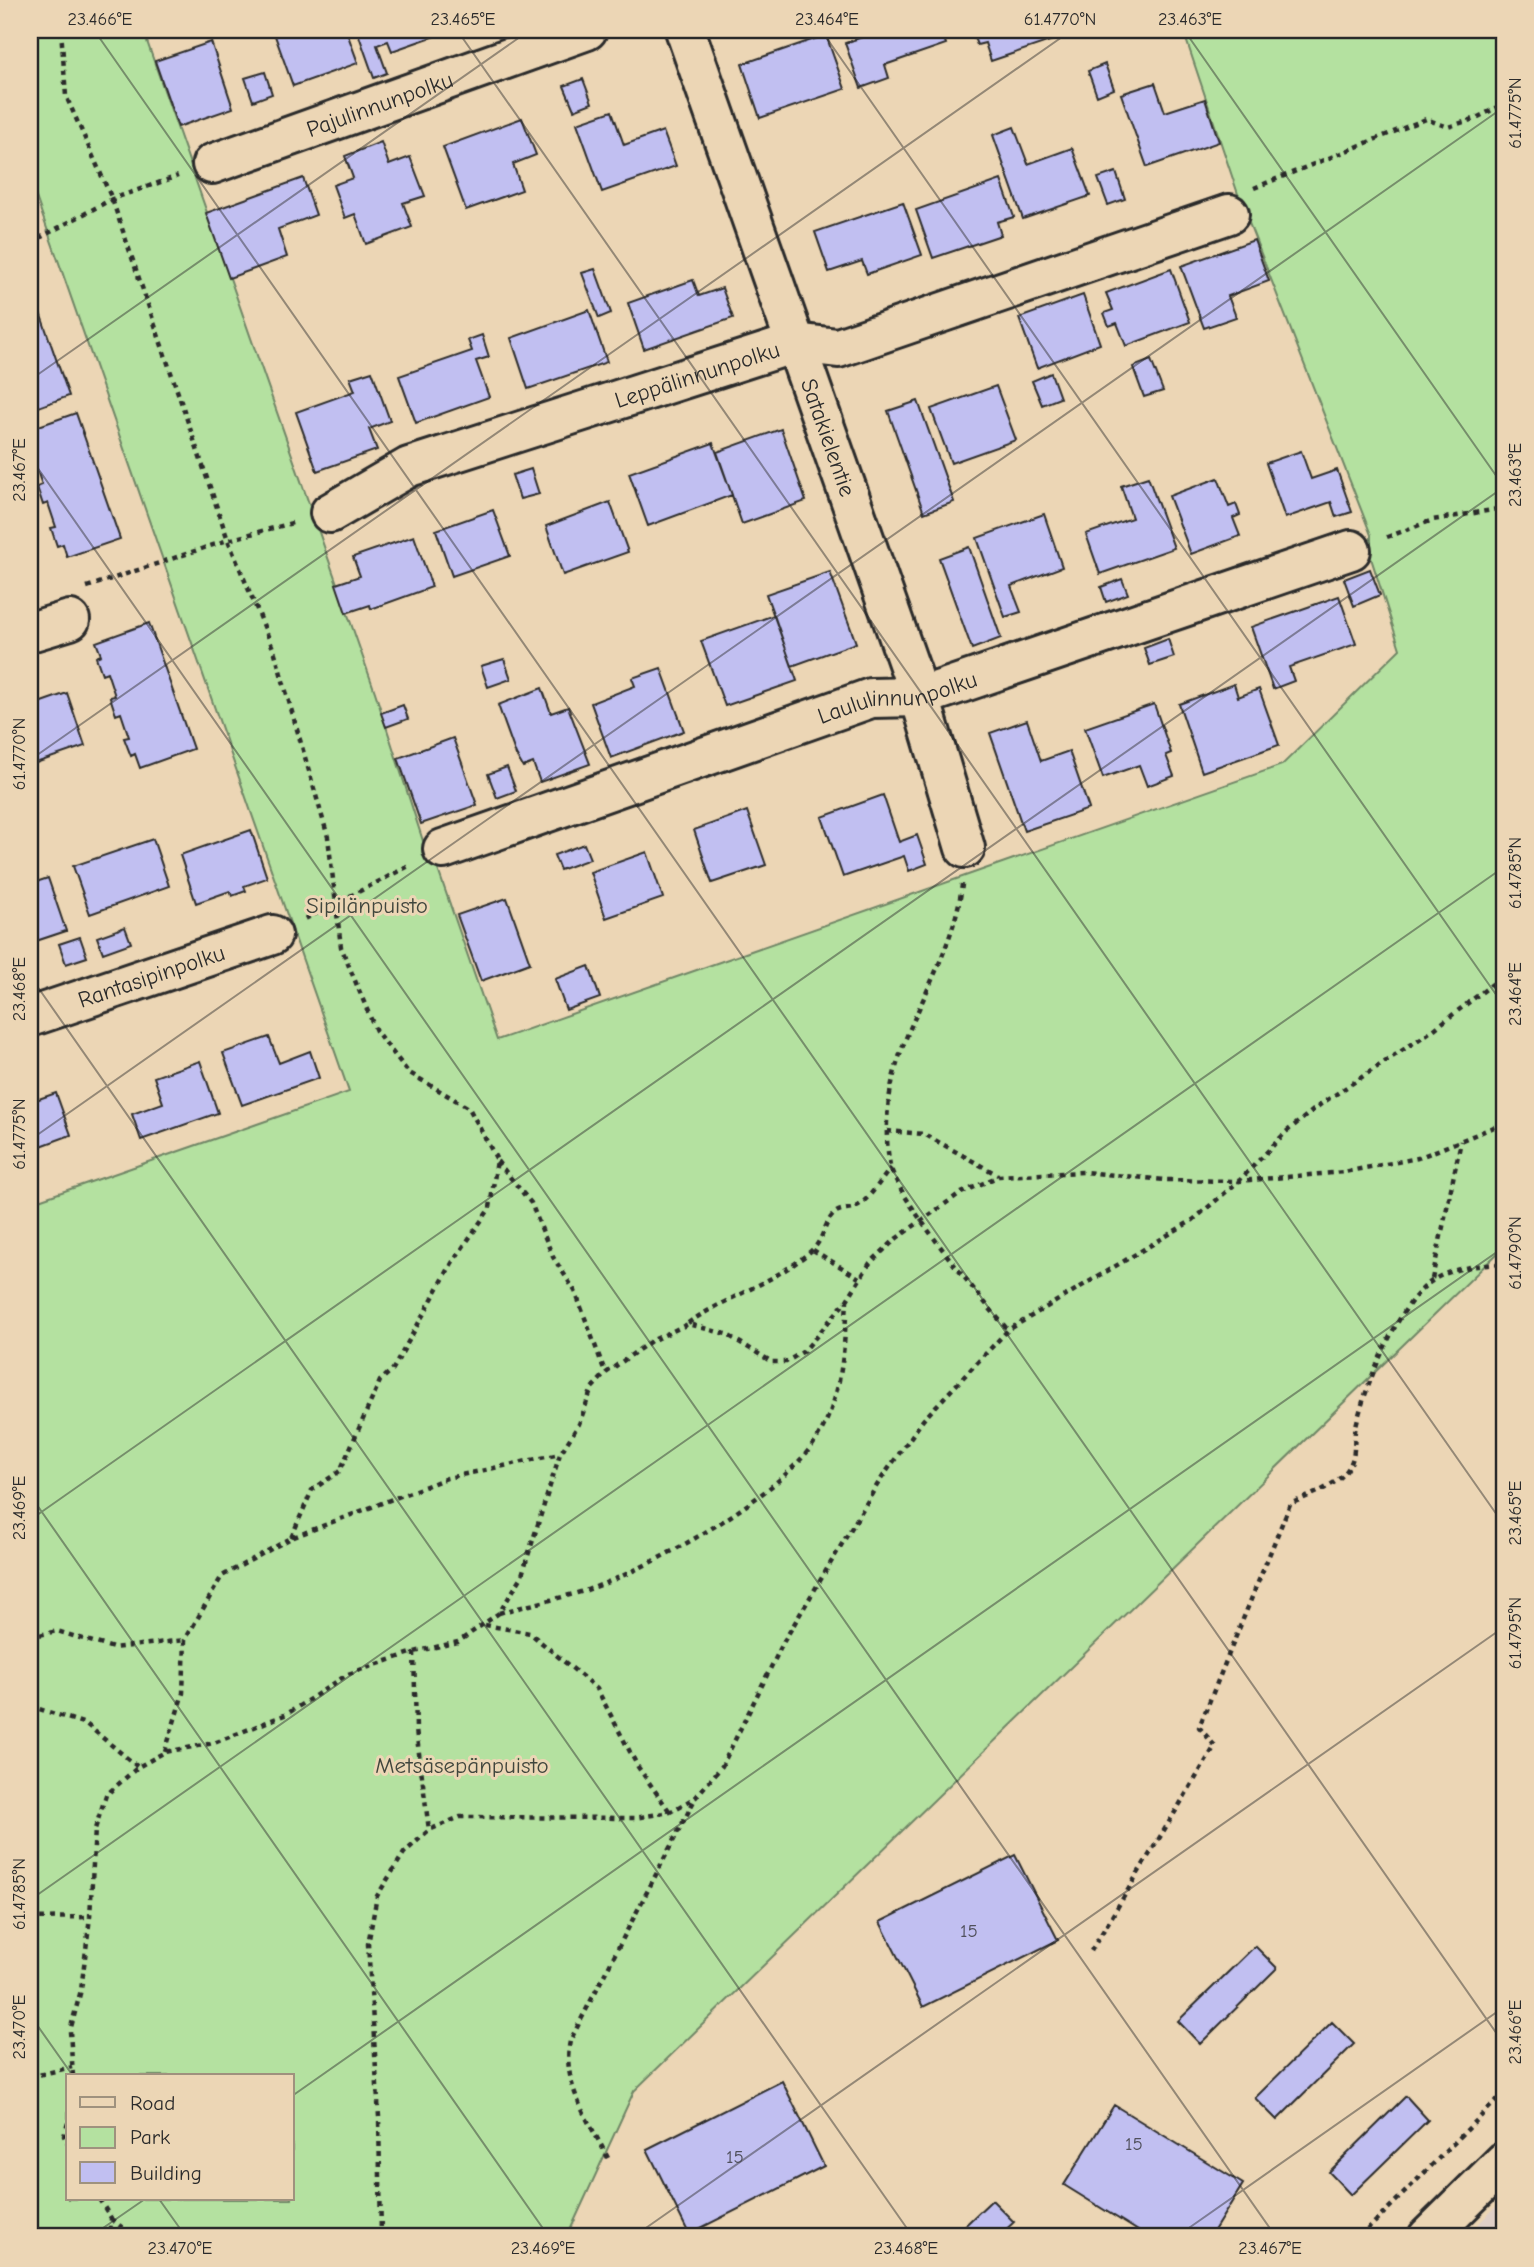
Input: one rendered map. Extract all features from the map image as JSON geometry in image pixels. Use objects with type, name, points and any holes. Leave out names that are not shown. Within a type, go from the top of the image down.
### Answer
[{"type":"street","name":"Pajulinnunpolku","points":[[212,164],[586,30]]},
{"type":"street","name":"Satakielentie","points":[[685,30],[920,697],[965,848]]},
{"type":"street","name":"Leppälinnunpolku","points":[[331,513],[409,467],[795,343],[838,348],[1229,214]]},
{"type":"street","name":"Laululinnunpolku","points":[[443,849],[872,698],[920,697],[1351,550]]},
{"type":"street","points":[[30,632],[70,620]]},
{"type":"street","name":"Rantasipinpolku","points":[[30,1017],[272,935]]},
{"type":"street","points":[[1428,2237],[1504,2162]]},
{"type":"path","points":[[61,30],[66,96],[112,199],[228,540],[275,653],[328,837],[341,947],[376,1031],[408,1072],[469,1108],[497,1160],[531,1203],[553,1257],[575,1291],[606,1373]]},
{"type":"path","points":[[1229,214],[1251,189],[1426,118],[1448,127],[1474,119],[1504,104]]},
{"type":"path","points":[[30,243],[112,199],[212,164]]},
{"type":"path","points":[[1351,550],[1433,520],[1504,509]]},
{"type":"path","points":[[70,620],[70,592],[228,540],[331,513]]},
{"type":"path","points":[[965,848],[960,899],[938,966],[901,1049],[889,1095],[887,1131],[891,1168],[923,1219],[972,1287],[1008,1330]]},
{"type":"path","points":[[272,935],[443,849]]},
{"type":"path","points":[[608,2158],[569,2081],[566,2061],[570,2041],[696,1797],[722,1766],[784,1641],[879,1482],[923,1420],[1008,1330],[1193,1220],[1239,1181],[1286,1132],[1321,1104],[1433,1030],[1504,975]]},
{"type":"path","points":[[688,1324],[726,1334],[772,1362],[786,1362],[804,1352],[848,1300],[859,1278],[897,1238],[959,1194],[999,1176],[1085,1172],[1164,1180],[1239,1181],[1344,1172],[1418,1158],[1504,1123]]},
{"type":"path","points":[[887,1131],[924,1134],[999,1176]]},
{"type":"path","points":[[1432,1280],[1461,1141]]},
{"type":"path","points":[[290,1538],[312,1490],[340,1471],[380,1381],[393,1369],[452,1263],[491,1208],[497,1160]]},
{"type":"path","points":[[73,2074],[70,2031],[81,1990],[90,1917],[95,1829],[106,1795],[138,1767],[165,1752],[226,1738],[286,1714],[348,1674],[414,1652],[458,1642],[484,1625],[499,1613],[521,1578],[561,1454],[579,1424],[592,1388],[606,1373],[651,1340],[688,1324],[708,1309],[767,1280],[813,1250],[823,1238],[832,1216],[838,1210],[857,1207],[891,1168]]},
{"type":"path","points":[[813,1250],[859,1278]]},
{"type":"path","points":[[1091,1951],[1215,1746],[1199,1727],[1290,1504],[1327,1487],[1351,1464],[1356,1426],[1386,1342],[1412,1302],[1432,1280],[1475,1265],[1504,1264]]},
{"type":"path","points":[[499,1613],[589,1589],[687,1544],[772,1488],[819,1436],[842,1377],[848,1300]]},
{"type":"path","points":[[165,1752],[183,1693],[185,1640],[222,1576],[290,1538],[447,1478],[561,1454]]},
{"type":"path","points":[[484,1625],[530,1633],[597,1689],[638,1767],[670,1812]]},
{"type":"path","points":[[30,1637],[57,1631],[113,1648],[185,1640]]},
{"type":"path","points":[[414,1652],[416,1730],[429,1830]]},
{"type":"path","points":[[30,1706],[86,1724],[138,1767]]},
{"type":"path","points":[[381,2237],[379,2117],[368,1944],[377,1896],[404,1853],[429,1830],[460,1817],[635,1818],[670,1812],[696,1797]]},
{"type":"path","points":[[30,1918],[90,1917]]},
{"type":"path","points":[[30,2077],[72,2067]]},
{"type":"path","points":[[1360,2237],[1504,2093]]},
{"type":"path","points":[[100,2200],[111,2218],[135,2237]]},
{"type":"path","points":[[110,2237],[111,2218]]},
{"type":"path","points":[[742,2229],[746,2237]]},
{"type":"shaded area","points":[[1504,2199],[1504,2237],[1465,2237]]},
{"type":"green space","points":[[30,30],[143,30],[375,692],[424,844],[435,861],[497,1040],[1282,765],[1400,649],[1371,558],[1371,535],[1240,200],[1183,30],[1504,30],[1504,1247],[634,2091],[567,2237],[30,2237],[30,1203],[349,1092],[30,180]]},
{"type":"building","points":[[273,30],[346,30],[358,63],[293,86]]},
{"type":"building","points":[[357,30],[449,31],[392,51],[388,41],[377,45],[387,73],[374,78]]},
{"type":"building","points":[[873,30],[941,30],[946,44],[885,65],[889,78],[861,88],[845,43],[874,33]]},
{"type":"building","points":[[980,30],[1056,30],[1059,38],[991,61],[985,43],[977,45],[973,35],[981,33]]},
{"type":"building","points":[[826,35],[845,89],[760,118],[742,64]]},
{"type":"building","points":[[211,42],[233,108],[178,127],[155,61]]},
{"type":"building","points":[[1105,64],[1114,89],[1097,96],[1088,71]]},
{"type":"building","points":[[265,72],[272,94],[253,101],[245,78]]},
{"type":"building","points":[[583,79],[592,103],[574,110],[564,86]]},
{"type":"building","points":[[1155,83],[1165,112],[1205,99],[1219,142],[1147,167],[1121,94]]},
{"type":"building","points":[[612,111],[624,145],[663,131],[676,166],[602,192],[577,123]]},
{"type":"building","points":[[522,118],[536,155],[513,164],[522,190],[466,210],[443,147]]},
{"type":"building","points":[[1014,127],[1028,164],[1072,148],[1090,196],[1023,219],[993,135]]},
{"type":"building","points":[[381,142],[389,165],[410,157],[425,196],[403,203],[412,227],[366,244],[355,214],[345,218],[333,185],[353,178],[345,156]]},
{"type":"building","points":[[1116,172],[1125,199],[1108,205],[1098,178]]},
{"type":"building","points":[[303,178],[316,215],[278,229],[287,257],[229,278],[206,213]]},
{"type":"building","points":[[1001,180],[1014,217],[997,222],[1001,235],[933,258],[916,210]]},
{"type":"building","points":[[903,202],[922,255],[867,274],[862,261],[829,272],[815,232]]},
{"type":"building","points":[[1254,240],[1269,281],[1228,296],[1236,317],[1204,328],[1181,266]]},
{"type":"building","points":[[595,269],[611,313],[599,318],[582,273]]},
{"type":"building","points":[[1171,269],[1190,322],[1126,346],[1117,323],[1109,326],[1104,313],[1113,310],[1106,293]]},
{"type":"building","points":[[693,280],[699,296],[722,288],[733,318],[644,349],[628,303]]},
{"type":"building","points":[[30,284],[69,396],[30,410]]},
{"type":"building","points":[[1083,295],[1100,344],[1037,368],[1019,318]]},
{"type":"building","points":[[589,310],[607,362],[528,389],[511,338]]},
{"type":"building","points":[[482,335],[489,357],[476,361],[489,397],[416,423],[399,376],[472,351],[468,340]]},
{"type":"building","points":[[1151,360],[1163,391],[1144,397],[1133,367]]},
{"type":"building","points":[[372,371],[390,421],[369,429],[377,450],[317,471],[296,412],[355,391],[350,378]]},
{"type":"building","points":[[1051,373],[1060,398],[1042,405],[1032,381]]},
{"type":"building","points":[[996,386],[1016,440],[951,463],[931,409]]},
{"type":"building","points":[[918,401],[954,502],[924,513],[888,411]]},
{"type":"building","points":[[76,413],[120,539],[67,557],[63,544],[57,546],[51,528],[56,527],[48,503],[43,505],[37,487],[42,485],[34,462],[30,464],[30,429]]},
{"type":"building","points":[[781,429],[806,501],[742,524],[717,452]]},
{"type":"building","points":[[713,443],[732,495],[648,526],[629,473]]},
{"type":"building","points":[[1301,451],[1311,479],[1337,470],[1352,512],[1336,517],[1331,502],[1285,518],[1266,463]]},
{"type":"building","points":[[531,469],[539,494],[520,499],[512,475]]},
{"type":"building","points":[[1148,477],[1174,548],[1100,574],[1086,534],[1132,518],[1121,486]]},
{"type":"building","points":[[1218,478],[1229,507],[1236,504],[1240,515],[1233,518],[1240,536],[1191,554],[1169,496]]},
{"type":"building","points":[[610,502],[628,552],[563,575],[546,526]]},
{"type":"building","points":[[493,510],[510,556],[452,576],[436,530]]},
{"type":"building","points":[[1044,514],[1062,567],[1011,586],[1021,612],[1005,617],[977,538]]},
{"type":"building","points":[[414,536],[432,587],[371,609],[370,605],[346,613],[336,584],[360,576],[353,557]]},
{"type":"building","points":[[969,547],[1001,638],[972,649],[939,558]]},
{"type":"building","points":[[1370,569],[1380,595],[1354,606],[1344,579]]},
{"type":"building","points":[[830,572],[856,643],[792,666],[766,594]]},
{"type":"building","points":[[1122,579],[1128,594],[1106,602],[1101,587]]},
{"type":"building","points":[[1339,596],[1356,644],[1289,667],[1294,681],[1273,689],[1251,627]]},
{"type":"building","points":[[774,615],[797,681],[725,706],[701,641]]},
{"type":"building","points":[[149,623],[193,749],[140,768],[135,754],[131,756],[124,738],[129,737],[121,713],[116,715],[110,697],[115,696],[107,672],[102,674],[96,657],[101,655],[96,642]]},
{"type":"building","points":[[1168,639],[1174,657],[1150,665],[1144,648]]},
{"type":"building","points":[[504,659],[511,679],[488,687],[481,666]]},
{"type":"building","points":[[661,668],[684,731],[611,758],[591,703],[635,686],[632,678]]},
{"type":"building","points":[[1234,684],[1238,697],[1259,689],[1279,745],[1202,772],[1179,704]]},
{"type":"building","points":[[542,688],[551,713],[568,707],[590,764],[540,782],[533,763],[523,767],[516,755],[498,705]]},
{"type":"building","points":[[67,693],[85,746],[30,765],[30,706]]},
{"type":"building","points":[[1154,704],[1171,753],[1166,755],[1174,776],[1147,786],[1139,765],[1103,778],[1085,728]]},
{"type":"building","points":[[403,705],[408,719],[386,727],[381,713]]},
{"type":"building","points":[[1027,720],[1041,761],[1069,751],[1089,809],[1024,831],[990,733]]},
{"type":"building","points":[[453,738],[477,805],[421,824],[398,758]]},
{"type":"building","points":[[507,767],[516,791],[497,798],[488,774]]},
{"type":"building","points":[[883,795],[899,842],[917,835],[927,864],[909,871],[904,856],[843,877],[822,817]]},
{"type":"building","points":[[747,811],[766,865],[712,883],[694,830]]},
{"type":"building","points":[[251,830],[267,878],[244,886],[246,891],[232,896],[230,891],[196,903],[180,855]]},
{"type":"building","points":[[153,839],[169,886],[90,914],[73,866]]},
{"type":"building","points":[[584,844],[590,859],[560,870],[554,855]]},
{"type":"building","points":[[647,852],[663,898],[606,918],[590,872]]},
{"type":"building","points":[[48,878],[66,931],[30,943],[30,884]]},
{"type":"building","points":[[507,898],[530,963],[481,981],[457,915]]},
{"type":"building","points":[[125,927],[131,943],[103,953],[97,937]]},
{"type":"building","points":[[80,937],[87,957],[66,964],[59,944]]},
{"type":"building","points":[[589,966],[600,998],[566,1010],[555,979]]},
{"type":"building","points":[[269,1037],[279,1063],[310,1051],[319,1078],[242,1105],[223,1053]]},
{"type":"building","points":[[200,1061],[218,1113],[141,1140],[132,1114],[163,1103],[154,1077]]},
{"type":"building","points":[[56,1093],[71,1135],[30,1150],[30,1102]]},
{"type":"building","points":[[1015,1855],[1058,1940],[923,2007],[880,1922]]},
{"type":"building","points":[[1255,1946],[1277,1968],[1200,2044],[1178,2021]]},
{"type":"building","points":[[1332,2022],[1354,2044],[1277,2120],[1255,2098]]},
{"type":"building","points":[[782,2081],[824,2166],[689,2234],[647,2149]]},
{"type":"building","points":[[1406,2096],[1428,2120],[1351,2195],[1329,2172]]},
{"type":"building","points":[[1114,2105],[1243,2184],[1210,2237],[1148,2237],[1064,2185]]},
{"type":"building","points":[[992,2200],[1014,2222],[998,2237],[953,2237]]},
{"type":"park label","name":"Sipilänpuisto","points":[[367,905]]},
{"type":"park label","name":"Metsäsepänpuisto","points":[[462,1765]]}]
